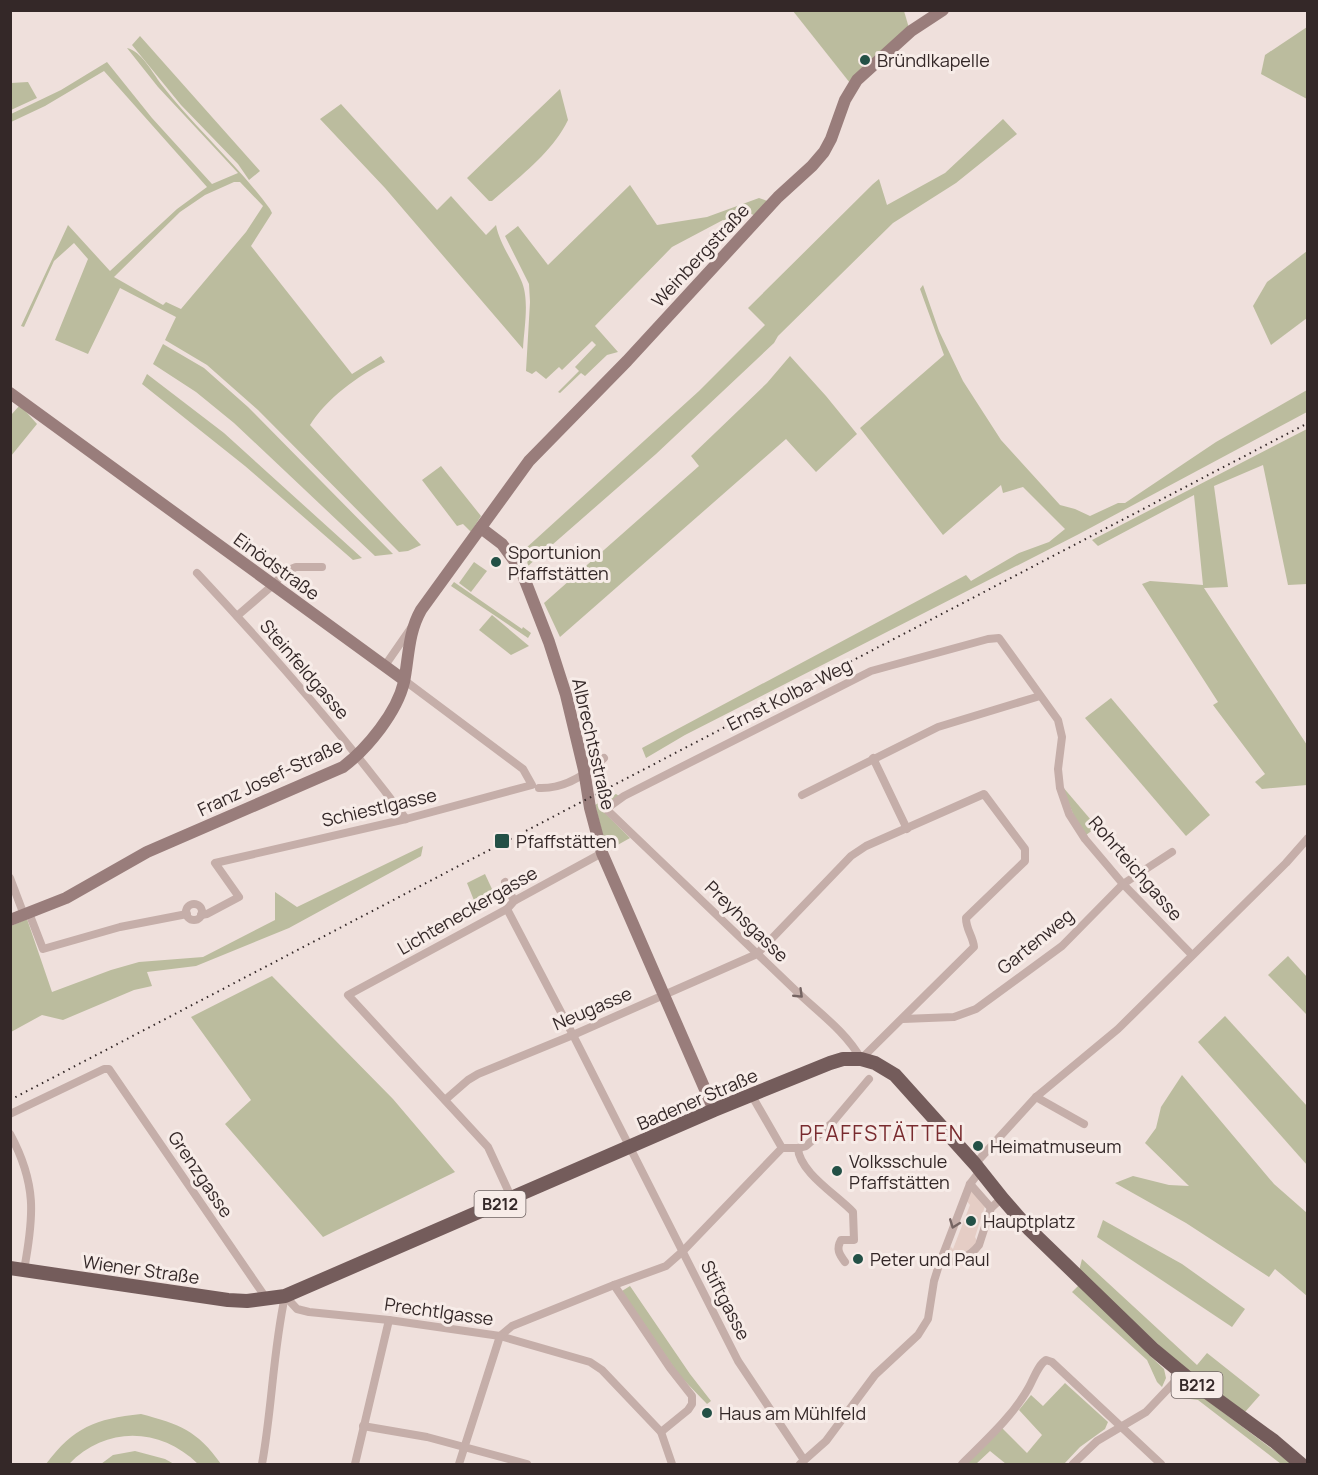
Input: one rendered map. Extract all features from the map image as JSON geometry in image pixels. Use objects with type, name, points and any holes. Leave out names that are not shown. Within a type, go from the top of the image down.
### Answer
[{"type":"main road","name":"Weinbergstraße","points":[[481,528],[519,475],[548,441],[627,361],[778,197],[824,152],[845,100],[857,80],[911,31],[944,10]]},
{"type":"main road","name":"Einödstraße","points":[[10,393],[404,680]]},
{"type":"main road","name":"Franz Josef-Straße","points":[[10,920],[66,898],[147,852],[343,767],[358,755],[397,702],[404,680],[413,625],[443,578],[481,528]]},
{"type":"main road","name":"Albrechtsstraße","points":[[481,528],[502,544],[520,570],[549,642],[566,694],[602,853],[714,1110]]},
{"type":"main road","name":"Badener Straße","points":[[266,1298],[285,1296],[714,1110],[830,1063],[843,1059],[861,1059]]},
{"type":"main road","name":"B212","points":[[861,1059],[875,1063],[895,1075],[978,1167],[997,1203],[1029,1229],[1154,1350],[1182,1374],[1274,1441],[1301,1464]]},
{"type":"main road","name":"Wiener Straße","points":[[17,1269],[228,1300],[247,1301],[266,1298]]},
{"type":"street","points":[[237,616],[286,571],[296,567],[322,567]]},
{"type":"street","name":"Steinfeldgasse","points":[[197,573],[358,755],[406,819]]},
{"type":"street","points":[[384,667],[413,625]]},
{"type":"street","name":"Rohrteichgasse","points":[[999,638],[1058,720],[1062,738],[1058,769],[1060,788],[1069,814],[1085,839],[1123,884],[1191,955]]},
{"type":"street","name":"Ernst Kolba-Weg","points":[[606,809],[624,796],[871,671],[923,655],[999,638]]},
{"type":"street","name":"Einödstraße","points":[[404,680],[523,769]]},
{"type":"street","points":[[802,795],[938,727],[1040,696]]},
{"type":"street","points":[[539,788],[560,786],[590,771],[604,758]]},
{"type":"street","points":[[873,758],[907,829]]},
{"type":"street","name":"Schiestlgasse","points":[[27,914],[43,949],[120,927],[187,914],[195,920],[239,897],[215,863],[406,819],[532,784],[523,769]]},
{"type":"street","points":[[757,954],[850,856],[866,846],[984,794],[1025,849],[1025,861],[966,918],[966,929],[973,938],[974,947],[861,1059]]},
{"type":"street","name":"Preyhsgasse","points":[[606,809],[818,1012],[839,1029],[856,1049],[861,1059]]},
{"type":"street","points":[[802,1462],[826,1441],[875,1376],[918,1335],[928,1319],[939,1265],[978,1167],[1036,1097],[1118,1029],[1286,863],[1308,838]]},
{"type":"street","name":"Gartenweg","points":[[903,1019],[954,1017],[976,1009],[1062,946],[1123,884],[1172,852]]},
{"type":"street","name":"Lichteneckergasse","points":[[445,1100],[348,995],[507,909],[514,902],[602,853]]},
{"type":"street","points":[[10,878],[27,914]]},
{"type":"street","points":[[505,882],[514,902]]},
{"type":"street","name":"Stiftgasse","points":[[507,909],[738,1361],[802,1462]]},
{"type":"street","name":"Neugasse","points":[[445,1100],[478,1074],[757,954]]},
{"type":"street","points":[[915,1006],[924,1017]]},
{"type":"street","name":"Grenzgasse","points":[[10,1114],[104,1069],[109,1069],[266,1298]]},
{"type":"street","points":[[752,1096],[782,1148],[798,1148],[806,1146],[832,1123],[869,1079]]},
{"type":"street","points":[[1036,1097],[1084,1124]]},
{"type":"street","points":[[445,1100],[488,1147],[512,1199]]},
{"type":"street","points":[[10,1134],[23,1157],[31,1189],[31,1231],[17,1269]]},
{"type":"street","name":"Prechtlgasse","points":[[285,1296],[297,1309],[309,1312],[389,1320],[500,1336],[512,1326],[666,1266],[782,1148]]},
{"type":"street","points":[[798,1148],[798,1157],[812,1174],[853,1212],[854,1240],[841,1240],[838,1247],[839,1254],[845,1262]]},
{"type":"street","points":[[939,1265],[966,1258],[975,1250],[997,1203],[970,1184]]},
{"type":"street","points":[[614,1285],[670,1368],[692,1396],[692,1404],[688,1410],[661,1432]]},
{"type":"street","points":[[262,1464],[285,1296]]},
{"type":"street","points":[[355,1464],[389,1320]]},
{"type":"street","points":[[459,1464],[500,1336],[590,1362],[602,1370],[661,1432],[672,1464]]},
{"type":"street","points":[[962,1464],[1013,1409],[1028,1390],[1042,1362],[1047,1360],[1052,1362],[1161,1464]]},
{"type":"street","points":[[1073,1464],[1097,1441],[1146,1412],[1182,1374]]},
{"type":"street","points":[[363,1426],[428,1437],[527,1464]]},
{"type":"green space","points":[[793,11],[904,11],[909,28],[850,83]]},
{"type":"green space","points":[[1307,27],[1307,99],[1261,74],[1265,55]]},
{"type":"green space","points":[[140,36],[260,171],[249,180],[238,164],[181,105],[132,45]]},
{"type":"green space","points":[[127,48],[142,58],[174,100],[270,209],[272,213],[251,246],[352,374],[381,356],[385,362],[343,389],[310,425],[421,545],[399,552],[258,410],[207,365],[165,340],[176,317],[120,288],[88,354],[55,340],[88,259],[74,243],[54,261],[24,327],[21,326],[68,225],[110,271],[177,209],[207,187],[104,71],[45,106],[11,122],[11,114],[61,90],[107,62],[152,118],[212,184],[238,173],[158,87]],"holes":[[[234,182],[240,182],[263,206],[246,232],[181,309],[166,302],[163,305],[114,277],[180,212],[205,195]]]},
{"type":"green space","points":[[28,82],[37,98],[11,110],[11,83]]},
{"type":"green space","points":[[560,89],[568,120],[561,132],[534,164],[492,201],[489,201],[467,178]]},
{"type":"green space","points":[[341,104],[437,210],[451,196],[486,235],[496,225],[500,239],[524,288],[526,314],[523,349],[385,188],[320,119]]},
{"type":"green space","points":[[1003,119],[1017,134],[956,183],[893,223],[778,336],[774,343],[656,454],[528,566],[525,549],[699,391],[765,325],[748,308],[873,184],[879,179],[887,205],[945,173]]},
{"type":"green space","points":[[630,185],[657,225],[707,217],[759,198],[770,202],[755,216],[750,213],[736,223],[723,220],[672,247],[595,326],[618,352],[607,355],[585,376],[581,373],[560,393],[558,392],[579,371],[575,367],[596,345],[592,341],[562,370],[559,367],[546,379],[536,371],[532,374],[526,371],[529,284],[505,236],[518,226],[548,265]]},
{"type":"green space","points":[[1307,251],[1307,318],[1271,345],[1253,306],[1267,282]]},
{"type":"green space","points":[[923,285],[939,331],[963,381],[1001,440],[1060,505],[1090,516],[1118,503],[1125,503],[1216,442],[1307,390],[1307,412],[1079,534],[685,735],[646,758],[642,748],[966,575],[971,581],[1019,553],[1049,542],[1065,529],[1023,487],[1003,493],[1001,485],[943,535],[860,428],[944,355],[920,289]]},
{"type":"green space","points":[[163,344],[204,368],[248,407],[393,554],[375,556],[234,423],[196,392],[153,364]]},
{"type":"green space","points":[[790,356],[857,434],[816,472],[786,439],[560,637],[544,603],[699,466],[691,456],[767,383]]},
{"type":"green space","points":[[147,374],[224,433],[362,558],[353,560],[245,466],[142,384]]},
{"type":"green space","points":[[20,405],[37,424],[11,456],[11,415]]},
{"type":"green space","points":[[1307,429],[1307,584],[1288,585],[1263,465],[1214,486],[1228,587],[1204,588],[1307,745],[1307,785],[1262,789],[1255,782],[1265,774],[1213,705],[1218,702],[1142,584],[1150,581],[1203,585],[1194,495],[1098,546],[1092,540]]},
{"type":"green space","points":[[441,466],[481,516],[471,532],[463,524],[457,526],[422,480]]},
{"type":"green space","points":[[474,562],[487,571],[471,592],[459,583]]},
{"type":"green space","points":[[454,582],[531,633],[528,638],[451,586]]},
{"type":"green space","points":[[492,615],[529,646],[511,655],[479,630]]},
{"type":"green space","points":[[1111,698],[1210,815],[1186,836],[1085,718]]},
{"type":"green space","points":[[1062,786],[1097,827],[1086,835],[1077,824]]},
{"type":"green space","points":[[616,794],[619,796],[601,809],[630,838],[607,851],[595,805]]},
{"type":"green space","points":[[423,846],[421,856],[289,928],[196,966],[147,972],[152,986],[134,990],[63,1020],[42,1015],[11,1032],[11,926],[27,919],[52,992],[139,962],[203,957],[275,920],[275,892],[297,907]]},
{"type":"green space","points":[[485,874],[498,902],[479,913],[467,883]]},
{"type":"green space","points":[[1288,956],[1307,977],[1307,1015],[1268,975]]},
{"type":"green space","points":[[272,976],[393,1099],[455,1172],[323,1237],[225,1124],[251,1100],[191,1017]]},
{"type":"green space","points":[[1225,1016],[1307,1106],[1307,1165],[1198,1042]]},
{"type":"green space","points":[[1182,1075],[1274,1184],[1307,1213],[1307,1296],[1275,1269],[1269,1277],[1186,1223],[1115,1183],[1133,1176],[1169,1185],[1189,1186],[1145,1143],[1156,1128],[1161,1107]]},
{"type":"green space","points":[[1103,1220],[1182,1264],[1245,1309],[1232,1327],[1097,1237]]},
{"type":"green space","points":[[1082,1259],[1197,1365],[1207,1353],[1260,1395],[1245,1412],[1194,1375],[1079,1271]]},
{"type":"green space","points":[[1079,1285],[1130,1331],[1147,1353],[1164,1369],[1166,1378],[1162,1387],[1157,1382],[1147,1360],[1072,1292]]},
{"type":"green space","points":[[630,1286],[711,1401],[707,1404],[679,1375],[622,1291]]},
{"type":"green space","points":[[1065,1383],[1108,1422],[1105,1429],[1080,1447],[1064,1464],[1006,1464],[990,1451],[976,1464],[966,1464],[1002,1428],[1027,1453],[1042,1435],[1019,1410],[1031,1395],[1043,1406]]},
{"type":"green space","points":[[1176,1391],[1196,1392],[1292,1464],[1281,1464],[1198,1400],[1174,1397]]},
{"type":"green space","points":[[141,1414],[186,1430],[204,1443],[221,1464],[198,1464],[167,1443],[133,1436],[99,1443],[69,1464],[46,1464],[66,1441],[87,1427],[98,1422]]},
{"type":"green space","points":[[135,1451],[165,1459],[174,1464],[101,1464],[113,1455]]},
{"type":"shaded area","name":"Hauptplatz","points":[[971,1191],[985,1206],[975,1237],[978,1243],[962,1254],[950,1258],[948,1252],[950,1246],[953,1249],[970,1205],[966,1200]]},
{"type":"railway","points":[[10,1100],[1308,423]]},
{"type":"place","name":"Bründlkapelle","points":[[865,60]]},
{"type":"place","name":"Sportunion Pfaffstätten","points":[[496,562]]},
{"type":"place","name":"Pfaffstätten","points":[[502,841]]},
{"type":"place","name":"Heimatmuseum","points":[[978,1146]]},
{"type":"place","name":"Volksschule Pfaffstätten","points":[[837,1171]]},
{"type":"place","name":"Hauptplatz","points":[[971,1221]]},
{"type":"place","name":"Peter und Paul","points":[[858,1259]]},
{"type":"place","name":"Haus am Mühlfeld","points":[[707,1413]]},
{"type":"district","name":"PFAFFSTÄTTEN","points":[[882,1133]]}]
